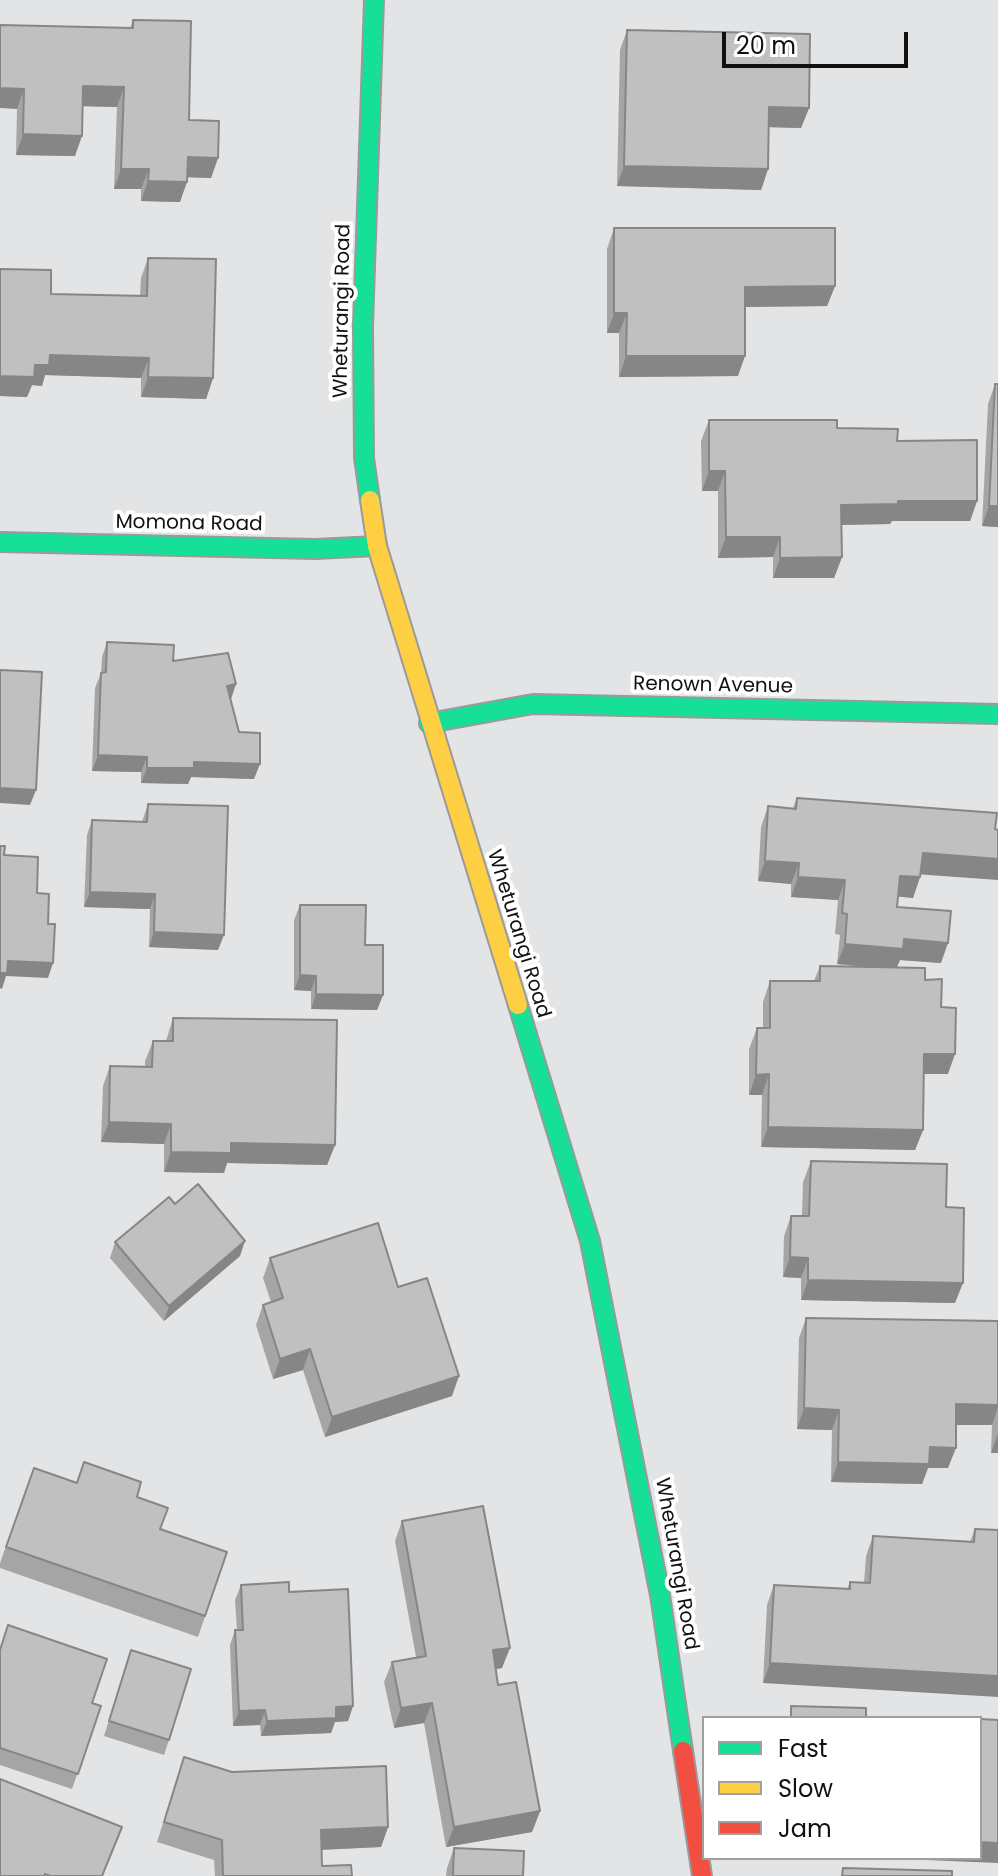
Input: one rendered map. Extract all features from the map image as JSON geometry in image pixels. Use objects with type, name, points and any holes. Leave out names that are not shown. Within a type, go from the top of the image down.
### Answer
[{"type":"street","name":"Wheturangi Road","points":[[374,0],[363,341],[364,458],[377,546],[590,1241],[660,1595],[702,1876]]},
{"type":"street","name":"Momona Road","points":[[0,542],[315,549],[377,546]]},
{"type":"street","name":"Renown Avenue","points":[[429,723],[533,704],[998,714]]},
{"type":"building","points":[[133,20],[191,21],[189,120],[219,121],[218,158],[188,157],[187,182],[148,181],[149,169],[121,169],[124,87],[83,86],[82,136],[23,134],[24,89],[0,88],[0,25],[133,28]]},
{"type":"building","points":[[627,30],[810,34],[809,108],[769,107],[768,169],[624,166]]},
{"type":"building","points":[[614,228],[835,228],[835,286],[745,287],[745,356],[626,356],[627,313],[614,313]]},
{"type":"building","points":[[148,258],[216,259],[213,378],[148,377],[149,358],[50,355],[49,365],[35,365],[34,377],[0,376],[0,269],[51,270],[51,294],[147,296]]},
{"type":"building","points":[[995,384],[998,384],[998,506],[989,506]]},
{"type":"building","points":[[709,420],[837,420],[837,428],[898,429],[897,441],[977,440],[977,501],[841,505],[842,557],[780,558],[780,537],[726,537],[725,471],[709,471]]},
{"type":"building","points":[[107,642],[174,645],[173,661],[228,653],[236,684],[227,686],[239,732],[260,733],[260,764],[194,762],[194,768],[147,768],[147,757],[98,755],[101,673],[106,672]]},
{"type":"building","points":[[0,670],[42,672],[36,790],[0,788]]},
{"type":"building","points":[[797,798],[997,813],[998,859],[923,853],[920,877],[900,876],[897,907],[951,911],[948,943],[904,939],[903,949],[845,944],[847,914],[842,913],[845,880],[798,877],[799,863],[765,861],[768,806],[796,809]]},
{"type":"building","points":[[148,804],[228,806],[224,935],[154,932],[155,894],[90,892],[92,820],[147,822]]},
{"type":"building","points":[[0,846],[5,846],[4,855],[38,857],[37,893],[49,894],[48,924],[55,924],[53,963],[8,961],[7,973],[0,973]]},
{"type":"building","points":[[300,905],[366,905],[365,945],[383,945],[383,995],[316,994],[316,976],[300,975]]},
{"type":"building","points":[[820,966],[925,968],[925,980],[942,979],[941,1007],[956,1008],[955,1054],[924,1054],[923,1130],[768,1127],[769,1074],[756,1075],[757,1028],[770,1028],[770,981],[820,981]]},
{"type":"building","points":[[173,1018],[337,1020],[335,1145],[231,1143],[231,1153],[171,1152],[171,1124],[109,1122],[110,1066],[152,1067],[153,1041],[173,1041]]},
{"type":"building","points":[[811,1161],[947,1164],[946,1207],[964,1208],[963,1283],[808,1280],[808,1258],[790,1257],[791,1216],[809,1216]]},
{"type":"building","points":[[198,1184],[245,1241],[169,1306],[115,1242],[169,1197],[175,1204]]},
{"type":"building","points":[[378,1223],[398,1287],[427,1278],[459,1376],[332,1417],[310,1349],[280,1359],[263,1305],[283,1298],[270,1258]]},
{"type":"building","points":[[806,1318],[998,1321],[998,1405],[956,1404],[956,1448],[930,1447],[929,1464],[838,1462],[839,1410],[804,1408]]},
{"type":"building","points":[[84,1462],[141,1482],[137,1497],[168,1508],[160,1529],[227,1552],[205,1616],[6,1547],[34,1468],[77,1483]]},
{"type":"building","points":[[483,1506],[510,1648],[493,1650],[498,1685],[516,1682],[540,1811],[454,1827],[432,1703],[401,1708],[392,1662],[426,1656],[402,1521]]},
{"type":"building","points":[[975,1529],[998,1530],[998,1676],[770,1663],[774,1585],[850,1589],[850,1582],[870,1583],[873,1536],[974,1542]]},
{"type":"building","points":[[289,1582],[289,1592],[348,1589],[353,1706],[336,1707],[336,1718],[267,1721],[265,1710],[239,1711],[235,1630],[243,1630],[241,1585]]},
{"type":"building","points":[[8,1625],[107,1659],[92,1703],[101,1706],[78,1774],[0,1748],[0,1650]]},
{"type":"building","points":[[131,1650],[191,1669],[169,1740],[109,1721]]},
{"type":"building","points":[[791,1706],[866,1708],[866,1716],[791,1716]]},
{"type":"building","points":[[982,1719],[998,1720],[998,1843],[982,1842]]},
{"type":"building","points":[[184,1757],[232,1772],[386,1766],[388,1827],[321,1830],[322,1866],[351,1865],[352,1876],[223,1876],[222,1840],[164,1822]]},
{"type":"building","points":[[0,1779],[122,1827],[102,1876],[0,1876]]},
{"type":"building","points":[[454,1848],[524,1851],[523,1876],[453,1876]]},
{"type":"building","points":[[843,1868],[952,1871],[952,1876],[842,1876]]},
{"type":"traffic: fast","points":[[370,500],[364,458],[363,326],[374,0]]},
{"type":"traffic: fast","points":[[0,542],[315,549],[377,546]]},
{"type":"traffic: fast","points":[[429,723],[533,704],[998,714]]},
{"type":"traffic: fast","points":[[518,1005],[590,1241],[660,1595],[683,1751]]},
{"type":"traffic: slow","points":[[370,500],[377,546],[518,1005]]},
{"type":"traffic: jam","points":[[683,1751],[702,1876]]}]
